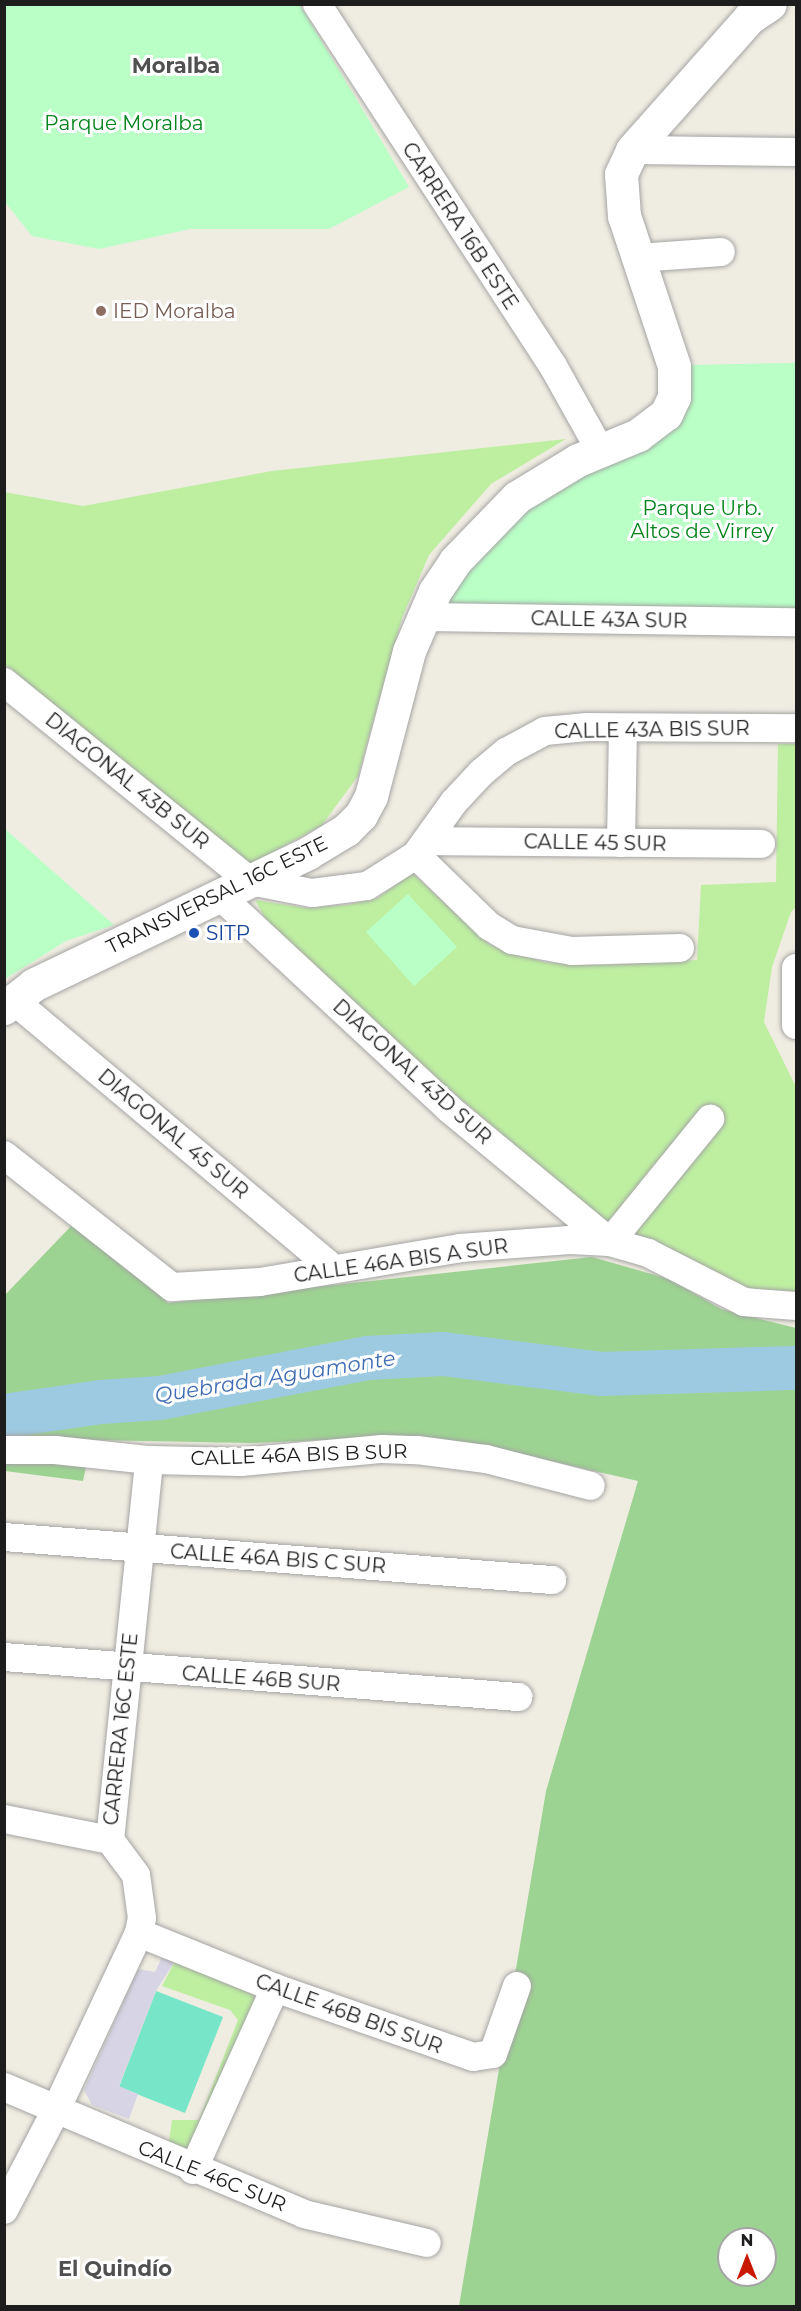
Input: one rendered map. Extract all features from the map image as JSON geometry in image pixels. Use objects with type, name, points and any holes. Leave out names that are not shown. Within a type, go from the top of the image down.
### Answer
[{"type":"street","name":"CARRERA 16B ESTE","points":[[317,4],[553,366],[600,450]]},
{"type":"street","name":"TRANSVERSAL 16C ESTE","points":[[8,1004],[33,985],[308,853],[346,830],[361,815],[371,796],[409,651],[422,617],[455,561],[491,521],[549,475],[651,427],[666,414],[674,397],[674,366],[620,194],[621,174],[632,150],[749,18],[770,4]]},
{"type":"street","points":[[632,150],[796,152]]},
{"type":"street","points":[[639,258],[721,252]]},
{"type":"street","name":"CALLE 43A SUR","points":[[422,617],[796,622]]},
{"type":"street","name":"DIAGONAL 43B SUR","points":[[4,682],[250,881]]},
{"type":"street","points":[[621,843],[623,728]]},
{"type":"street","name":"CALLE 43A BIS SUR","points":[[423,848],[454,802],[507,752],[545,731],[623,728],[796,728]]},
{"type":"street","name":"CALLE 45 SUR","points":[[423,848],[621,843],[761,844]]},
{"type":"street","points":[[250,881],[312,893],[341,891],[367,886],[423,848],[489,926],[512,940],[572,951],[680,948]]},
{"type":"street","name":"DIAGONAL 43D SUR","points":[[219,895],[448,1108],[610,1242]]},
{"type":"street","points":[[796,968],[796,1025]]},
{"type":"street","name":"DIAGONAL 45 SUR","points":[[8,1004],[333,1268]]},
{"type":"street","points":[[610,1242],[710,1119]]},
{"type":"street","name":"CALLE 46A BIS A SUR","points":[[4,1155],[172,1287],[261,1282],[460,1248],[570,1240],[610,1242],[648,1252],[744,1302],[796,1306]]},
{"type":"street","name":"CALLE 46A BIS B SUR","points":[[4,1450],[55,1450],[149,1460],[241,1462],[382,1449],[417,1450],[486,1459],[591,1486]]},
{"type":"street","name":"CARRERA 16C ESTE","points":[[4,2210],[55,2112],[138,1933],[141,1889],[129,1862],[110,1840],[149,1460]]},
{"type":"street","name":"CALLE 46A BIS C SUR","points":[[4,1537],[552,1580]]},
{"type":"street","name":"CALLE 46B SUR","points":[[4,1657],[127,1669],[518,1697]]},
{"type":"street","points":[[4,1819],[110,1840]]},
{"type":"street","name":"CALLE 46B BIS SUR","points":[[138,1933],[275,1988],[473,2057],[493,2054],[517,1986]]},
{"type":"street","points":[[193,2170],[275,1988]]},
{"type":"street","name":"CALLE 46C SUR","points":[[4,2087],[55,2112],[304,2214],[427,2243]]},
{"type":"green space","name":"Parque Moralba","points":[[6,5],[300,5],[409,187],[329,229],[190,229],[99,249],[32,236],[5,202]]},
{"type":"green space","name":"Parque Urb. Altos de Virrey","points":[[796,363],[796,612],[444,608],[469,570],[528,503],[611,457],[687,365]]},
{"type":"green space","points":[[566,439],[491,484],[429,555],[402,618],[358,776],[322,825],[244,868],[5,664],[4,492],[83,506],[272,471]]},
{"type":"green space","points":[[778,744],[796,744],[796,907],[791,912],[772,967],[764,1022],[796,1087],[796,1298],[745,1291],[607,1225],[278,941],[255,900],[306,908],[347,905],[378,898],[412,873],[490,945],[547,963],[612,965],[697,960],[701,885],[776,882]]},
{"type":"green space","points":[[5,829],[114,925],[66,941],[5,979]]},
{"type":"green space","points":[[408,894],[457,947],[414,986],[366,932]]},
{"type":"green space","points":[[74,1223],[168,1303],[592,1257],[669,1279],[721,1309],[796,1328],[796,2306],[459,2306],[546,1791],[638,1481],[503,1450],[397,1437],[251,1443],[92,1440],[83,1481],[5,1471],[4,1296]]},
{"type":"green space","points":[[175,1961],[253,1994],[256,2002],[190,2148],[182,2152],[168,2148],[172,2120],[199,2120],[238,2020],[230,2010],[162,1986]]},
{"type":"green space","points":[[156,1991],[223,2017],[185,2113],[119,2087]]},
{"type":"shaded area","points":[[168,1945],[175,1961],[156,1991],[119,2086],[138,2094],[129,2119],[92,2105],[84,2090],[138,1969],[155,1972]]},
{"type":"waterway","name":"Quebrada Aguamonte","points":[[4,1416],[101,1402],[160,1398],[367,1358],[443,1354],[601,1374],[796,1368]]},
{"type":"place","name":"IED Moralba","points":[[101,311]]},
{"type":"place","name":"SITP","points":[[194,933]]},
{"type":"district","name":"Moralba","points":[[176,66]]},
{"type":"district","name":"El Quindío","points":[[115,2269]]}]
